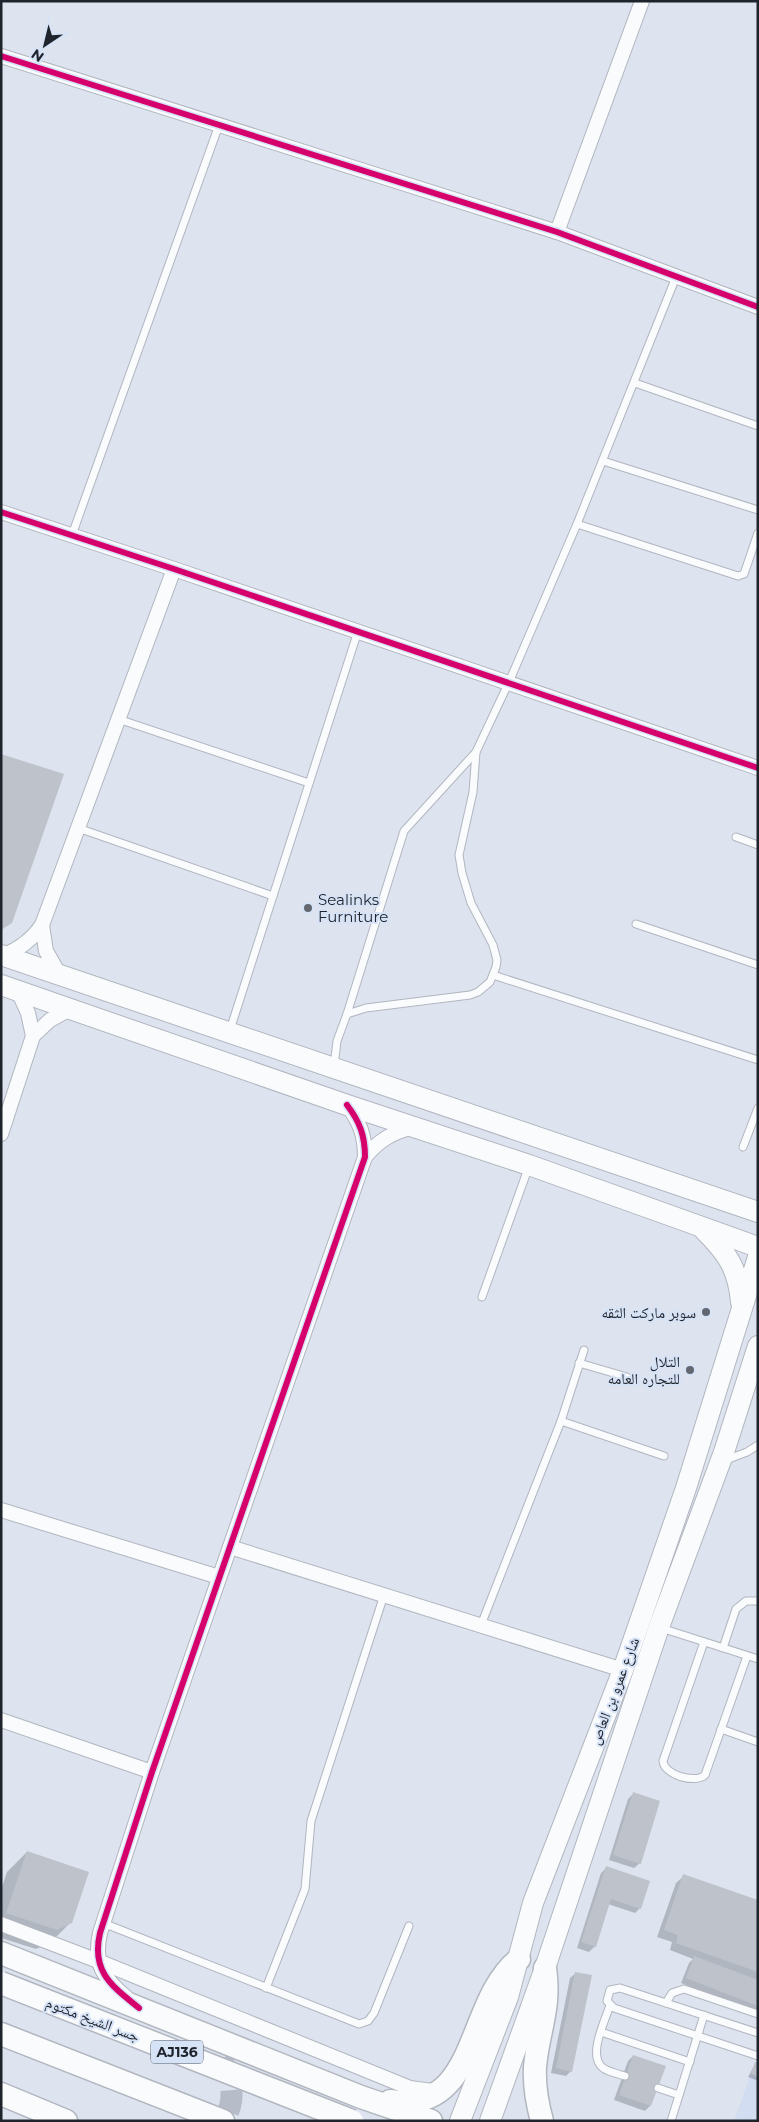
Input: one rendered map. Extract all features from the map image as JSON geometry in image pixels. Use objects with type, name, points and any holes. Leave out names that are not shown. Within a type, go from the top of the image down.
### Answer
[{"type":"main road","points":[[2,956],[679,1187],[758,1212]]},
{"type":"main road","points":[[10,988],[348,1105],[529,1165],[758,1247]]},
{"type":"main road","points":[[726,1201],[745,1200],[758,1196]]},
{"type":"main road","points":[[702,1228],[721,1247],[736,1272],[739,1281],[741,1311]]},
{"type":"main road","name":"شارع عمرو بن العاص","points":[[460,2121],[497,2028],[519,1959],[536,1895],[623,1670],[686,1488],[758,1257]]},
{"type":"main road","name":"شارع عمرو بن العاص","points":[[490,2121],[545,1968],[659,1628],[721,1462],[758,1346]]},
{"type":"main road","points":[[727,1442],[744,1420],[758,1389]]},
{"type":"main road","points":[[1,1953],[361,2097],[431,2121]]},
{"type":"main road","points":[[361,2097],[410,2102],[430,2097],[441,2090],[457,2073],[496,1984],[510,1966],[519,1959]]},
{"type":"main road","points":[[542,2121],[535,2086],[535,2066],[547,2002],[545,1968]]},
{"type":"main road","name":"جسر الشيخ مكتوم","points":[[1,1983],[352,2121]]},
{"type":"main road","points":[[193,2030],[221,2059]]},
{"type":"main road","points":[[1,2034],[223,2121]]},
{"type":"main road","points":[[1,2094],[66,2121]]},
{"type":"main road","points":[[361,2097],[399,2121]]},
{"type":"street","points":[[557,232],[642,1]]},
{"type":"street","points":[[1,56],[557,232],[758,307]]},
{"type":"street","points":[[1,512],[509,682],[758,768]]},
{"type":"street","points":[[2,956],[29,941],[42,925],[174,569]]},
{"type":"street","points":[[42,925],[46,952],[59,974]]},
{"type":"street","points":[[10,988],[28,1013],[33,1036]]},
{"type":"street","points":[[1,1134],[33,1036],[50,1020],[70,1009]]},
{"type":"street","points":[[139,2008],[109,1982],[98,1961],[101,1928],[152,1772],[364,1157],[365,1143],[362,1129],[348,1105]]},
{"type":"street","points":[[364,1157],[386,1137],[400,1130],[415,1127]]},
{"type":"street","points":[[1,1510],[219,1577]]},
{"type":"street","points":[[230,1547],[623,1670]]},
{"type":"street","points":[[1,1720],[152,1772]]},
{"type":"street","points":[[1,1924],[98,1961],[410,2088],[441,2090]]},
{"type":"street","points":[[70,1950],[86,1945],[101,1928]]},
{"type":"lane","points":[[72,536],[219,125]]},
{"type":"lane","points":[[334,1068],[337,1041],[404,831],[476,752],[509,682],[577,524],[676,277]]},
{"type":"lane","points":[[635,383],[758,426]]},
{"type":"lane","points":[[603,461],[758,510]]},
{"type":"lane","points":[[577,524],[738,576],[744,574],[758,532]]},
{"type":"lane","points":[[230,1033],[358,631]]},
{"type":"lane","points":[[118,720],[309,783]]},
{"type":"lane","points":[[347,1014],[366,1008],[470,995],[484,987],[493,974],[496,967],[496,952],[470,903],[459,855],[472,792],[476,752]]},
{"type":"lane","points":[[78,828],[273,896]]},
{"type":"lane","points":[[736,837],[758,845]]},
{"type":"lane","points":[[636,924],[758,965]]},
{"type":"lane","points":[[493,974],[758,1060]]},
{"type":"lane","points":[[742,1148],[758,1108]]},
{"type":"lane","points":[[482,1297],[529,1165]]},
{"type":"lane","points":[[481,1625],[561,1421],[584,1350]]},
{"type":"lane","points":[[579,1363],[627,1377]]},
{"type":"lane","points":[[561,1421],[664,1456]]},
{"type":"lane","points":[[721,1462],[748,1452],[758,1445]]},
{"type":"lane","points":[[266,1988],[305,1889],[311,1821],[384,1595]]},
{"type":"lane","points":[[723,1648],[736,1609],[746,1601],[758,1601]]},
{"type":"lane","points":[[659,1628],[758,1659]]},
{"type":"lane","points":[[704,1642],[663,1761],[663,1767],[670,1772],[693,1780],[700,1779],[705,1775],[747,1656]]},
{"type":"lane","points":[[721,1730],[758,1742]]},
{"type":"lane","points":[[101,1928],[266,1988],[354,2024],[364,2024],[372,2018],[408,1926]]},
{"type":"lane","points":[[758,2033],[614,1988],[607,1995],[607,2001],[610,2005],[758,2056]]},
{"type":"lane","points":[[666,2003],[672,1993],[684,1989],[758,2014]]},
{"type":"lane","points":[[610,2005],[595,2052],[598,2063],[608,2070],[625,2076]]},
{"type":"lane","points":[[671,2121],[704,2015]]},
{"type":"lane","points":[[601,2032],[690,2062]]},
{"type":"lane","points":[[658,2088],[679,2095]]},
{"type":"shaded area","points":[[755,2062],[758,2063],[758,2121],[734,2121]]},
{"type":"building","points":[[1,754],[64,774],[12,923],[1,930]]},
{"type":"building","points":[[633,1792],[660,1801],[641,1864],[613,1855]]},
{"type":"building","points":[[27,1851],[89,1872],[72,1923],[57,1930],[6,1913]]},
{"type":"building","points":[[606,1866],[650,1881],[641,1909],[611,1899],[596,1947],[581,1942]]},
{"type":"building","points":[[683,1874],[758,1900],[758,1972],[676,1943],[678,1935],[664,1930]]},
{"type":"building","points":[[694,1956],[758,1980],[758,2006],[686,1978]]},
{"type":"building","points":[[575,1972],[592,1975],[572,2072],[556,2068]]},
{"type":"building","points":[[633,2055],[666,2066],[651,2106],[619,2095]]},
{"type":"building","points":[[755,2062],[758,2063],[758,2076],[751,2074]]},
{"type":"tunnel","points":[[221,2059],[228,2074],[231,2090],[230,2106],[223,2121]]},
{"type":"cycle path","points":[[1,56],[557,232],[758,307]]},
{"type":"cycle path","points":[[1,512],[758,768]]},
{"type":"cycle path","points":[[139,2008],[112,1985],[101,1968],[98,1958],[100,1933],[152,1772],[365,1157],[361,1130],[347,1105]]},
{"type":"place","name":"Sealinks Furniture","points":[[308,908]]},
{"type":"place","name":"سوبر ماركت الثقه","points":[[706,1312]]},
{"type":"place","name":"التلال للتجاره العامه","points":[[690,1370]]}]
